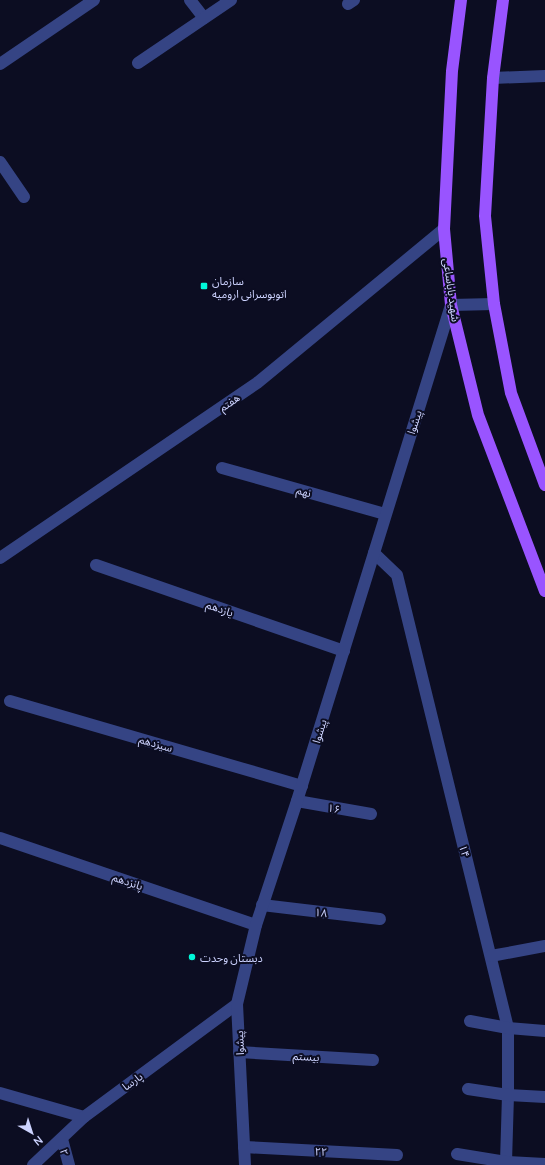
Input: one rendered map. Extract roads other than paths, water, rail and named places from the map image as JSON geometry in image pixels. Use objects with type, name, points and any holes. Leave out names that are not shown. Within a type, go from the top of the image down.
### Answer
[{"type":"main road","name":"شهید باباساعی","points":[[461,0],[452,71],[444,230],[451,305],[478,415],[545,591]]},
{"type":"main road","points":[[503,0],[493,78],[485,216],[494,304],[511,393],[545,484]]},
{"type":"street","points":[[0,64],[94,0]]},
{"type":"street","points":[[190,0],[204,18]]},
{"type":"street","points":[[138,63],[232,0]]},
{"type":"street","points":[[493,78],[545,76]]},
{"type":"street","points":[[0,162],[24,197]]},
{"type":"street","name":"هفتم","points":[[0,558],[257,383],[444,230]]},
{"type":"street","points":[[451,305],[494,304]]},
{"type":"street","name":"پیشوا","points":[[245,1165],[237,1004],[262,905],[302,786],[385,514],[451,305]]},
{"type":"street","name":"نهم","points":[[222,468],[385,514]]},
{"type":"street","name":"۱۴","points":[[374,553],[398,575],[508,1028],[506,1162]]},
{"type":"street","name":"یازدهم","points":[[96,566],[344,651]]},
{"type":"street","name":"سیزدهم","points":[[10,701],[302,786]]},
{"type":"street","name":"۱۶","points":[[297,801],[371,814]]},
{"type":"street","name":"پانزدهم","points":[[0,838],[256,925]]},
{"type":"street","name":"۱۸","points":[[262,905],[380,919]]},
{"type":"street","points":[[491,956],[545,946]]},
{"type":"street","name":"پارسا","points":[[33,1165],[84,1117],[237,1004]]},
{"type":"street","points":[[470,1021],[508,1028],[545,1031]]},
{"type":"street","name":"بیستم","points":[[239,1052],[373,1060]]},
{"type":"street","points":[[468,1089],[508,1095],[545,1097]]},
{"type":"street","points":[[0,1093],[84,1117]]},
{"type":"street","name":"۲","points":[[62,1139],[69,1165]]},
{"type":"street","name":"۲۲","points":[[244,1146],[397,1156]]},
{"type":"street","points":[[457,1154],[506,1162],[545,1164]]},
{"type":"place","name":"سازمان اتوبوسرانی ارومیه","points":[[204,286]]},
{"type":"place","name":"دبستان وحدت","points":[[192,957]]}]
